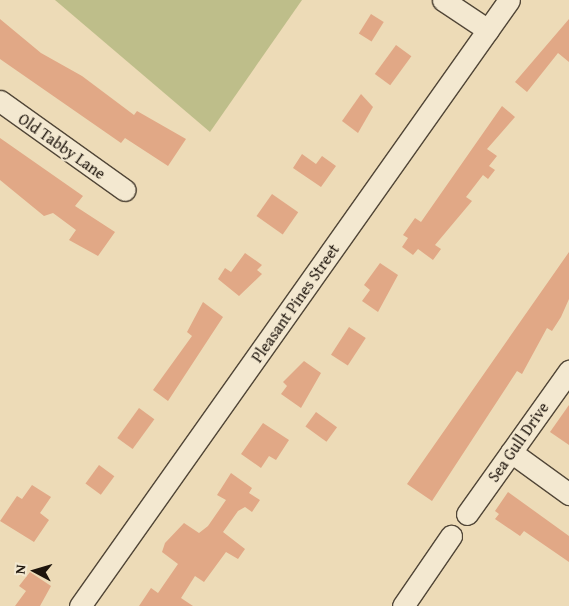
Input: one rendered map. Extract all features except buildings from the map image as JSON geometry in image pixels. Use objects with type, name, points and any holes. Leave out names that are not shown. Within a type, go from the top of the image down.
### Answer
[{"type":"street","points":[[443,0],[488,30]]},
{"type":"street","name":"Pleasant Pines Street","points":[[80,606],[509,0]]},
{"type":"street","name":"Old Tabby Lane","points":[[1,103],[125,190]]},
{"type":"street","name":"Sea Gull Drive","points":[[467,514],[569,370]]},
{"type":"street","points":[[511,452],[569,494]]},
{"type":"street","points":[[407,604],[451,536]]},
{"type":"green space","points":[[55,0],[302,0],[210,132]]}]
